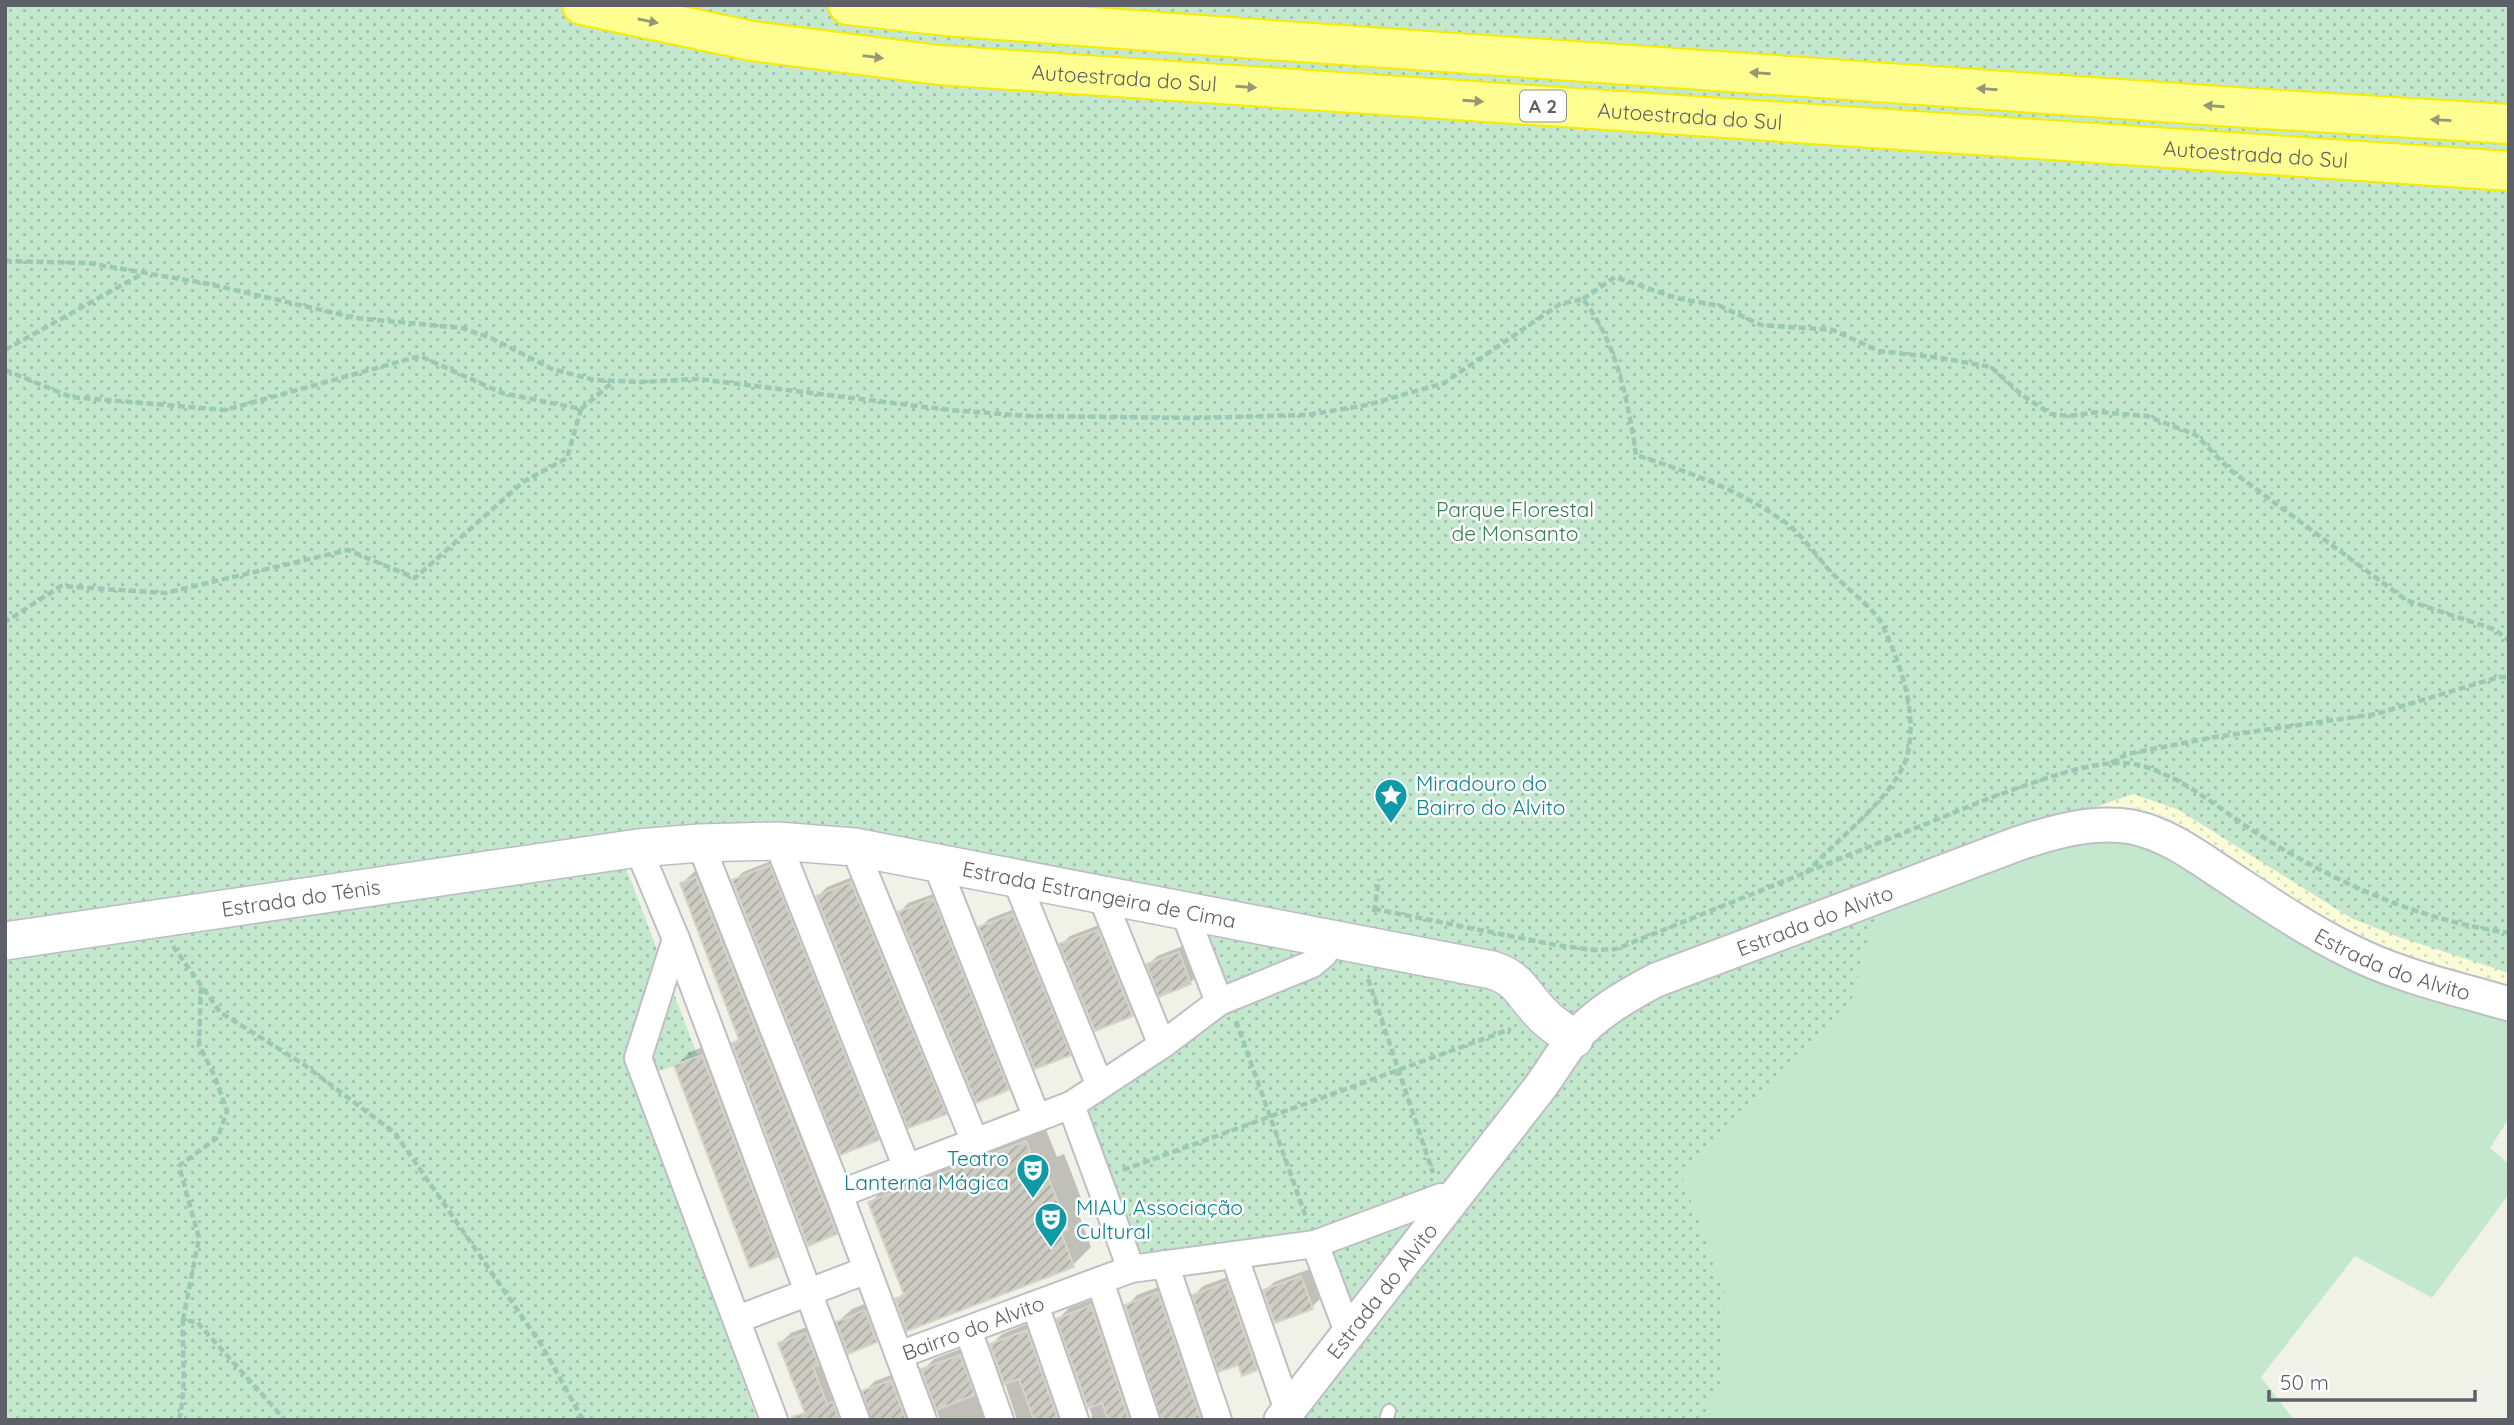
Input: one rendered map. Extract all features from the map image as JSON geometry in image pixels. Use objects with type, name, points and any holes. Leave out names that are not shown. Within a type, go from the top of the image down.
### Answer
[{"type":"highway","name":"Autoestrada do Sul","points":[[582,5],[752,41],[952,66],[2509,171]]},
{"type":"highway","name":"A 2","points":[[848,5],[946,16],[1242,38],[2509,124]]},
{"type":"main road","name":"Estrada Estrangeira de Cima","points":[[595,853],[700,843],[777,841],[853,847],[1014,877],[1504,974],[1519,984],[1541,1014],[1574,1039]]},
{"type":"main road","name":"Estrada do Ténis","points":[[5,941],[595,853]]},
{"type":"street","name":"Estrada do Alvito","points":[[1284,1415],[1447,1199],[1541,1086],[1574,1039],[1622,998],[1656,980],[2017,844],[2074,829],[2104,825],[2129,827],[2163,837],[2275,908],[2367,960],[2509,1004]]},
{"type":"street","points":[[777,841],[907,1168]]},
{"type":"street","name":"Bairro do Alvito","points":[[700,843],[839,1194],[899,1355],[1131,1269],[1315,1244],[1447,1199]]},
{"type":"street","points":[[853,847],[975,1142]]},
{"type":"street","points":[[638,848],[676,939],[856,1420]]},
{"type":"street","points":[[936,863],[1037,1118]]},
{"type":"street","points":[[1014,877],[1100,1086]]},
{"type":"street","points":[[1101,895],[1162,1045]]},
{"type":"street","points":[[1184,911],[1226,1009]]},
{"type":"street","points":[[676,939],[638,1058],[775,1420]]},
{"type":"street","points":[[839,1194],[1071,1105],[1162,1045],[1312,964],[1324,954],[1330,939]]},
{"type":"street","points":[[1071,1105],[1131,1269]]},
{"type":"street","points":[[1315,1244],[1348,1332]]},
{"type":"street","points":[[1234,1255],[1284,1415]]},
{"type":"street","points":[[1165,1264],[1218,1420]]},
{"type":"street","points":[[738,1319],[867,1270]]},
{"type":"street","points":[[1100,1281],[1146,1420]]},
{"type":"street","points":[[1035,1305],[1074,1420]]},
{"type":"street","points":[[968,1330],[1000,1420]]},
{"type":"street","points":[[899,1355],[923,1420]]},
{"type":"path","points":[[5,261],[88,263],[209,284],[356,318],[462,328],[491,338],[552,369],[594,380],[698,379],[950,411],[1028,416],[1192,418],[1307,415],[1367,405],[1444,383],[1560,304],[1583,299],[1615,277],[1676,298],[1720,306],[1761,326],[1833,330],[1880,351],[1991,367],[2022,395],[2051,414],[2068,416],[2098,412],[2147,416],[2196,435],[2229,469],[2406,600],[2496,630],[2509,642]]},
{"type":"path","points":[[5,351],[144,273]]},
{"type":"path","points":[[1583,299],[1598,318],[1627,399],[1636,455],[1696,474],[1738,494],[1787,524],[1880,620],[1900,665],[1910,728],[1910,745],[1903,765],[1861,820],[1827,849],[1806,873]]},
{"type":"path","points":[[5,370],[71,397],[225,411],[420,356],[502,393],[581,409]]},
{"type":"path","points":[[5,622],[61,586],[165,593],[348,550],[415,578],[523,482],[567,458],[581,409],[614,381]]},
{"type":"path","points":[[2110,763],[2127,754],[2215,737],[2376,714],[2499,677],[2509,677]]},
{"type":"path","points":[[1374,909],[1379,879]]},
{"type":"path","points":[[171,943],[220,1012],[303,1064],[395,1133],[541,1344],[583,1420]]},
{"type":"path","points":[[1365,969],[1447,1199]]},
{"type":"path","points":[[179,1420],[185,1395],[183,1320],[199,1238],[179,1166],[218,1137],[227,1111],[215,1077],[199,1045],[201,986]]},
{"type":"path","points":[[1226,1009],[1315,1244]]},
{"type":"path","points":[[1098,1179],[1510,1029]]},
{"type":"path","points":[[183,1320],[197,1322],[285,1420]]},
{"type":"green space","name":"Parque Florestal de Monsanto","points":[[5,5],[2509,5],[2509,973],[2399,937],[2351,918],[2179,810],[2134,794],[1961,852],[1886,881],[1850,1005],[1681,1175],[1725,1291],[1722,1379],[1701,1420],[1293,1420],[1354,1342],[1321,1255],[1134,1278],[1069,1108],[1228,1006],[1198,926],[788,845],[618,847],[698,1057],[636,1080],[757,1420],[5,1420]]},
{"type":"green space","points":[[2102,837],[2170,855],[2365,977],[2509,1023],[2509,1118],[2490,1148],[2509,1164],[2509,1194],[2432,1298],[2355,1256],[2261,1377],[2294,1420],[1581,1420],[1683,991],[2025,856]]},
{"type":"sand","points":[[2109,794],[2133,794],[2179,810],[2351,918],[2399,937],[2509,973],[2509,986],[2413,958],[2335,924],[2238,866],[2167,817],[2132,807],[2092,806]]},
{"type":"building","points":[[770,865],[879,1140],[840,1155],[732,880]]},
{"type":"building","points":[[696,877],[837,1234],[808,1246],[732,1043],[739,1040],[680,883]]},
{"type":"building","points":[[851,882],[947,1114],[908,1128],[816,896]]},
{"type":"building","points":[[933,898],[1009,1090],[976,1103],[898,912]]},
{"type":"building","points":[[1013,914],[1071,1055],[1035,1069],[978,927]]},
{"type":"building","points":[[1098,930],[1133,1016],[1095,1031],[1059,944]]},
{"type":"building","points":[[1179,952],[1191,984],[1159,997],[1146,964]]},
{"type":"building","points":[[702,1055],[778,1257],[750,1268],[674,1065]]},
{"type":"building","points":[[1026,1141],[1038,1174],[1046,1171],[1068,1229],[1061,1232],[1074,1267],[907,1331],[895,1299],[904,1295],[868,1202]]},
{"type":"building","points":[[1301,1276],[1313,1309],[1275,1323],[1263,1290]]},
{"type":"building","points":[[1227,1282],[1257,1370],[1242,1376],[1238,1365],[1218,1372],[1192,1295]]},
{"type":"building","points":[[1158,1292],[1201,1420],[1161,1420],[1125,1305]]},
{"type":"building","points":[[1091,1305],[1129,1420],[1108,1420],[1102,1403],[1088,1408],[1056,1319]]},
{"type":"building","points":[[865,1310],[877,1342],[848,1354],[836,1322]]},
{"type":"building","points":[[1027,1330],[1058,1419],[1056,1420],[1034,1420],[1019,1379],[1004,1384],[990,1344]]},
{"type":"building","points":[[806,1333],[819,1365],[813,1367],[827,1404],[833,1402],[839,1420],[793,1420],[792,1417],[805,1413],[778,1343]]},
{"type":"building","points":[[960,1355],[975,1395],[936,1410],[921,1369]]},
{"type":"building","points":[[891,1380],[906,1420],[871,1420],[862,1391]]},
{"type":"place","name":"Miradouro do Bairro do Alvito","points":[[1391,825]]},
{"type":"place","name":"Teatro Lanterna Mágica","points":[[1033,1200]]},
{"type":"place","name":"MIAU Associação Cultural","points":[[1051,1249]]}]
